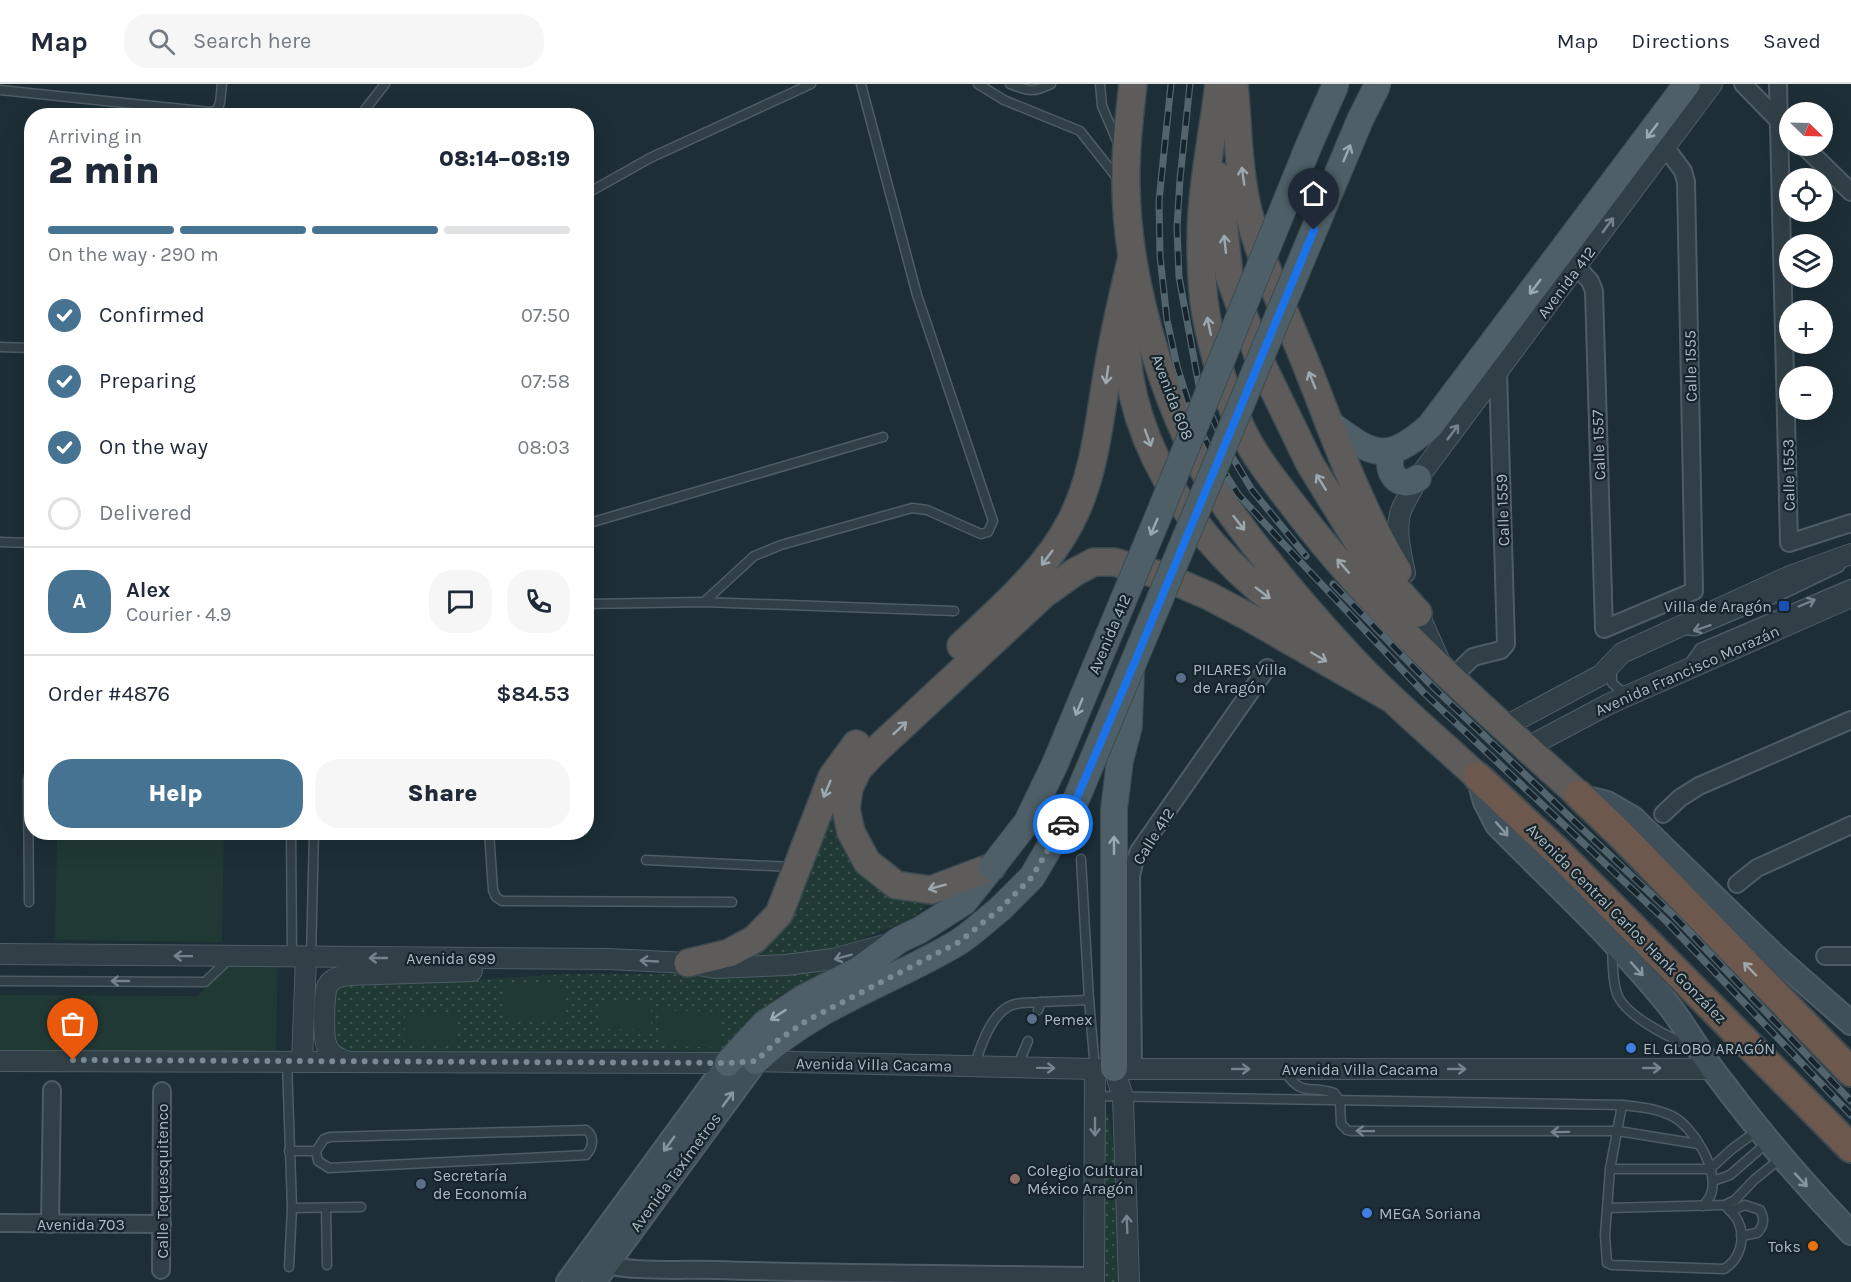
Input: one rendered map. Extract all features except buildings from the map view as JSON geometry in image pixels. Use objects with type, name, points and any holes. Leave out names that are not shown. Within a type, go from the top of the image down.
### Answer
[{"type":"highway","name":"Avenida 608","points":[[1133,84],[1126,162],[1132,256],[1151,340],[1172,403],[1198,458],[1227,508],[1281,577],[1346,652]]},
{"type":"highway","points":[[1219,84],[1205,183],[1201,240],[1203,294],[1213,345],[1228,395],[1243,431],[1263,465],[1318,538],[1382,610],[1448,675],[1621,836],[1851,1072]]},
{"type":"highway","points":[[1234,84],[1242,172],[1248,210],[1260,249],[1341,458],[1379,540],[1407,585]]},
{"type":"highway","points":[[1216,113],[1218,178],[1229,275],[1260,361],[1310,464],[1366,555],[1418,613]]},
{"type":"highway","points":[[1132,256],[1127,299],[1126,341],[1132,388],[1160,466],[1180,502],[1212,545],[1254,586],[1294,617],[1346,652]]},
{"type":"highway","points":[[688,963],[729,953],[755,939],[779,914],[832,777],[853,747],[987,622],[1047,560],[1070,523],[1085,488],[1095,456],[1109,363],[1132,256]]},
{"type":"highway","points":[[992,867],[931,890],[896,885],[867,862],[851,832],[846,809],[849,788],[858,770],[872,754],[1036,602],[1075,572],[1094,562],[1114,562],[1163,576],[1209,596],[1392,699]]},
{"type":"highway","name":"Avenida Central Carlos Hank González","points":[[1346,652],[1392,699],[1556,850],[1851,1148]]},
{"type":"main road","name":"Avenida 412","points":[[728,1063],[764,1024],[805,998],[860,969],[899,940],[920,930],[964,902],[1027,822],[1055,764],[1336,84]]},
{"type":"main road","points":[[756,1061],[777,1041],[806,1021],[959,942],[1000,909],[1032,877],[1073,807],[1356,131],[1378,84]]},
{"type":"main road","points":[[1329,423],[1359,445],[1393,452],[1412,442],[1430,426],[1687,84]]},
{"type":"main road","points":[[1393,452],[1389,464],[1393,476],[1407,483],[1418,478]]},
{"type":"main road","points":[[1114,1069],[1114,809],[1120,761],[1129,726],[1131,671]]},
{"type":"main road","name":"Avenida Central Carlos Hank González","points":[[1478,777],[1485,802],[1497,825],[1612,941],[1668,1004],[1712,1069],[1769,1143],[1851,1233]]},
{"type":"main road","points":[[1579,795],[1607,803],[1634,819],[1776,957],[1851,1023]]},
{"type":"main road","name":"Avenida Taxímetros","points":[[568,1282],[595,1268],[756,1061]]},
{"type":"main road","name":"Avenida Taxímetros","points":[[595,1268],[728,1063]]},
{"type":"main road","points":[[1821,1201],[1851,1224]]},
{"type":"street","name":"Avenida 412","points":[[1448,675],[1407,585],[1399,545],[1402,508],[1418,478],[1712,84]]},
{"type":"street","points":[[1743,84],[1779,121]]},
{"type":"street","name":"Calle 1553","points":[[1778,84],[1781,102]]},
{"type":"street","name":"Calle 1555","points":[[1604,629],[1694,591],[1686,182],[1683,171],[1665,147]]},
{"type":"street","name":"Calle 1553","points":[[1784,156],[1790,543],[1851,523]]},
{"type":"street","points":[[1814,156],[1851,192]]},
{"type":"street","name":"Calle 1557","points":[[1577,267],[1590,281],[1594,291],[1604,629]]},
{"type":"street","name":"Calle 1559","points":[[1448,675],[1473,657],[1504,648],[1506,640],[1498,371]]},
{"type":"street","name":"Avenida Francisco Morazán","points":[[1504,727],[1601,675],[1622,653],[1790,576],[1851,554]]},
{"type":"street","name":"Avenida Francisco Morazán","points":[[1526,747],[1609,704],[1851,597]]},
{"type":"street","name":"Calle 412","points":[[1114,1069],[1134,863],[1139,851],[1267,668]]},
{"type":"street","points":[[1601,675],[1606,685],[1609,704]]},
{"type":"street","points":[[1663,814],[1680,798],[1699,786],[1851,720]]},
{"type":"street","points":[[1737,884],[1757,868],[1851,825]]},
{"type":"street","name":"Avenida 699","points":[[0,954],[563,959],[688,963],[715,968],[786,965],[833,959],[899,940]]},
{"type":"street","points":[[1825,956],[1851,956]]},
{"type":"street","points":[[295,1062],[303,958]]},
{"type":"street","points":[[357,1063],[344,1061],[332,1053],[325,1043],[325,996],[328,985],[334,979],[348,975],[523,969],[563,959]]},
{"type":"street","name":"Avenida Villa Cacama","points":[[0,1061],[357,1063],[728,1063],[756,1061],[1114,1069],[1712,1069]]},
{"type":"street","points":[[595,1268],[1094,1279],[1095,1096],[1114,1069]]},
{"type":"street","points":[[1114,1069],[1123,1097],[1129,1282]]},
{"type":"street","points":[[50,1224],[52,1090]]},
{"type":"street","name":"Calle Tequesquitenco","points":[[161,1270],[162,1091]]},
{"type":"street","name":"Avenida 703","points":[[0,1223],[162,1224]]},
{"type":"lane","points":[[218,108],[222,84]]},
{"type":"lane","points":[[366,108],[386,84]]},
{"type":"lane","points":[[594,190],[650,158],[811,84]]},
{"type":"lane","points":[[704,602],[754,556],[781,545],[912,508],[927,510],[981,534],[988,532],[993,521],[917,295],[861,84]]},
{"type":"lane","points":[[978,84],[1004,100],[1080,131],[1126,189]]},
{"type":"lane","points":[[1010,84],[1025,90],[1036,91],[1051,84]]},
{"type":"lane","points":[[1100,84],[1102,106],[1126,162]]},
{"type":"lane","points":[[0,90],[173,108]]},
{"type":"lane","points":[[0,347],[24,348]]},
{"type":"lane","points":[[594,522],[883,437]]},
{"type":"lane","points":[[0,542],[24,543]]},
{"type":"lane","points":[[1678,627],[1687,631],[1696,631],[1773,599],[1851,562]]},
{"type":"lane","points":[[1684,670],[1700,648],[1851,585]]},
{"type":"lane","points":[[594,604],[704,602],[954,611]]},
{"type":"lane","points":[[1622,653],[1610,671],[1612,683],[1620,690],[1636,692]]},
{"type":"lane","points":[[28,840],[29,902]]},
{"type":"lane","points":[[292,840],[303,958]]},
{"type":"lane","points":[[303,958],[313,840]]},
{"type":"lane","points":[[490,840],[493,890],[496,897],[502,901],[732,902]]},
{"type":"lane","points":[[1081,859],[1089,1000],[1114,1069]]},
{"type":"lane","points":[[646,860],[797,867]]},
{"type":"lane","points":[[1612,941],[1614,977],[1617,994],[1622,1002],[1654,1030],[1679,1042],[1696,1046]]},
{"type":"lane","points":[[0,981],[205,982],[231,957]]},
{"type":"lane","points":[[975,1066],[985,1033],[1001,1013],[1011,1005],[1040,1006],[1089,1000]]},
{"type":"lane","points":[[1017,1067],[1028,1041]]},
{"type":"lane","points":[[289,1267],[292,1208],[290,1151],[295,1062]]},
{"type":"lane","points":[[1283,1070],[1293,1083],[1304,1090],[1330,1092],[1340,1101],[1343,1128],[1351,1131],[1618,1131],[1698,1144]]},
{"type":"lane","points":[[1095,1096],[1622,1105],[1658,1110],[1675,1117],[1706,1154],[1713,1181],[1712,1193],[1703,1206]]},
{"type":"lane","points":[[1622,1105],[1610,1169],[1605,1258],[1607,1263],[1610,1265],[1720,1270],[1727,1268],[1738,1256],[1741,1236],[1738,1222],[1728,1208]]},
{"type":"lane","points":[[586,1130],[592,1136],[590,1151],[586,1155],[338,1167],[323,1166],[318,1161],[316,1151],[324,1139],[330,1137],[586,1130]]},
{"type":"lane","points":[[1610,1169],[1710,1169],[1732,1149],[1769,1143]]},
{"type":"lane","points":[[1713,1181],[1730,1175],[1769,1143]]},
{"type":"lane","points":[[1728,1208],[1754,1180],[1769,1143]]},
{"type":"lane","points":[[290,1151],[316,1151]]},
{"type":"lane","points":[[1607,1208],[1703,1206],[1728,1208],[1745,1205],[1760,1210],[1763,1214],[1763,1224],[1757,1233],[1741,1236]]},
{"type":"lane","points":[[292,1208],[361,1207]]},
{"type":"lane","points":[[326,1208],[327,1265]]},
{"type":"green space","points":[[832,800],[840,837],[848,855],[874,888],[905,900],[935,899],[910,919],[830,953],[736,960]]},
{"type":"green space","points":[[57,840],[224,840],[222,942],[55,940]]},
{"type":"green space","points":[[234,961],[278,961],[276,1053],[0,1052],[0,995],[197,996]]},
{"type":"green space","points":[[850,961],[775,1000],[722,1052],[610,1049],[341,1057],[329,1037],[334,988],[346,982],[441,982],[569,974],[734,974]]},
{"type":"green space","points":[[566,985],[566,1021],[505,1022],[505,986]]},
{"type":"green space","points":[[598,1001],[651,1001],[651,1030],[598,1029]]},
{"type":"green space","points":[[660,1010],[721,1012],[719,1048],[658,1045]]},
{"type":"green space","points":[[405,1014],[458,1014],[458,1042],[405,1042]]},
{"type":"green space","points":[[1104,1105],[1110,1120],[1118,1187],[1121,1282],[1102,1282]]},
{"type":"railway","points":[[1171,84],[1159,201],[1160,256],[1167,320],[1177,366],[1192,414],[1213,455],[1238,494],[1424,693],[1667,922],[1851,1115]]},
{"type":"railway","points":[[1190,84],[1177,227],[1179,277],[1199,386],[1222,440],[1252,490],[1306,556]]},
{"type":"railway","points":[[1333,584],[1430,684],[1673,915],[1851,1101]]},
{"type":"way so far","points":[[73,1060],[357,1063],[728,1063],[756,1061],[777,1041],[806,1021],[959,942],[1000,909],[1032,877],[1063,824]]},
{"type":"place","name":"Villa de Aragón","points":[[1784,606]]},
{"type":"place","name":"PILARES Villa de Aragón","points":[[1181,678]]},
{"type":"place","name":"Pemex","points":[[1032,1019]]},
{"type":"place","name":"EL GLOBO ARAGÓN","points":[[1631,1048]]},
{"type":"place","name":"Colegio Cultural México Aragón","points":[[1015,1179]]},
{"type":"place","name":"Secretaría de Economía","points":[[421,1184]]},
{"type":"place","name":"MEGA Soriana","points":[[1367,1213]]},
{"type":"place","name":"Toks","points":[[1813,1246]]},
{"type":"route","points":[[1063,824],[1073,807],[1131,671],[1314,230]]}]
